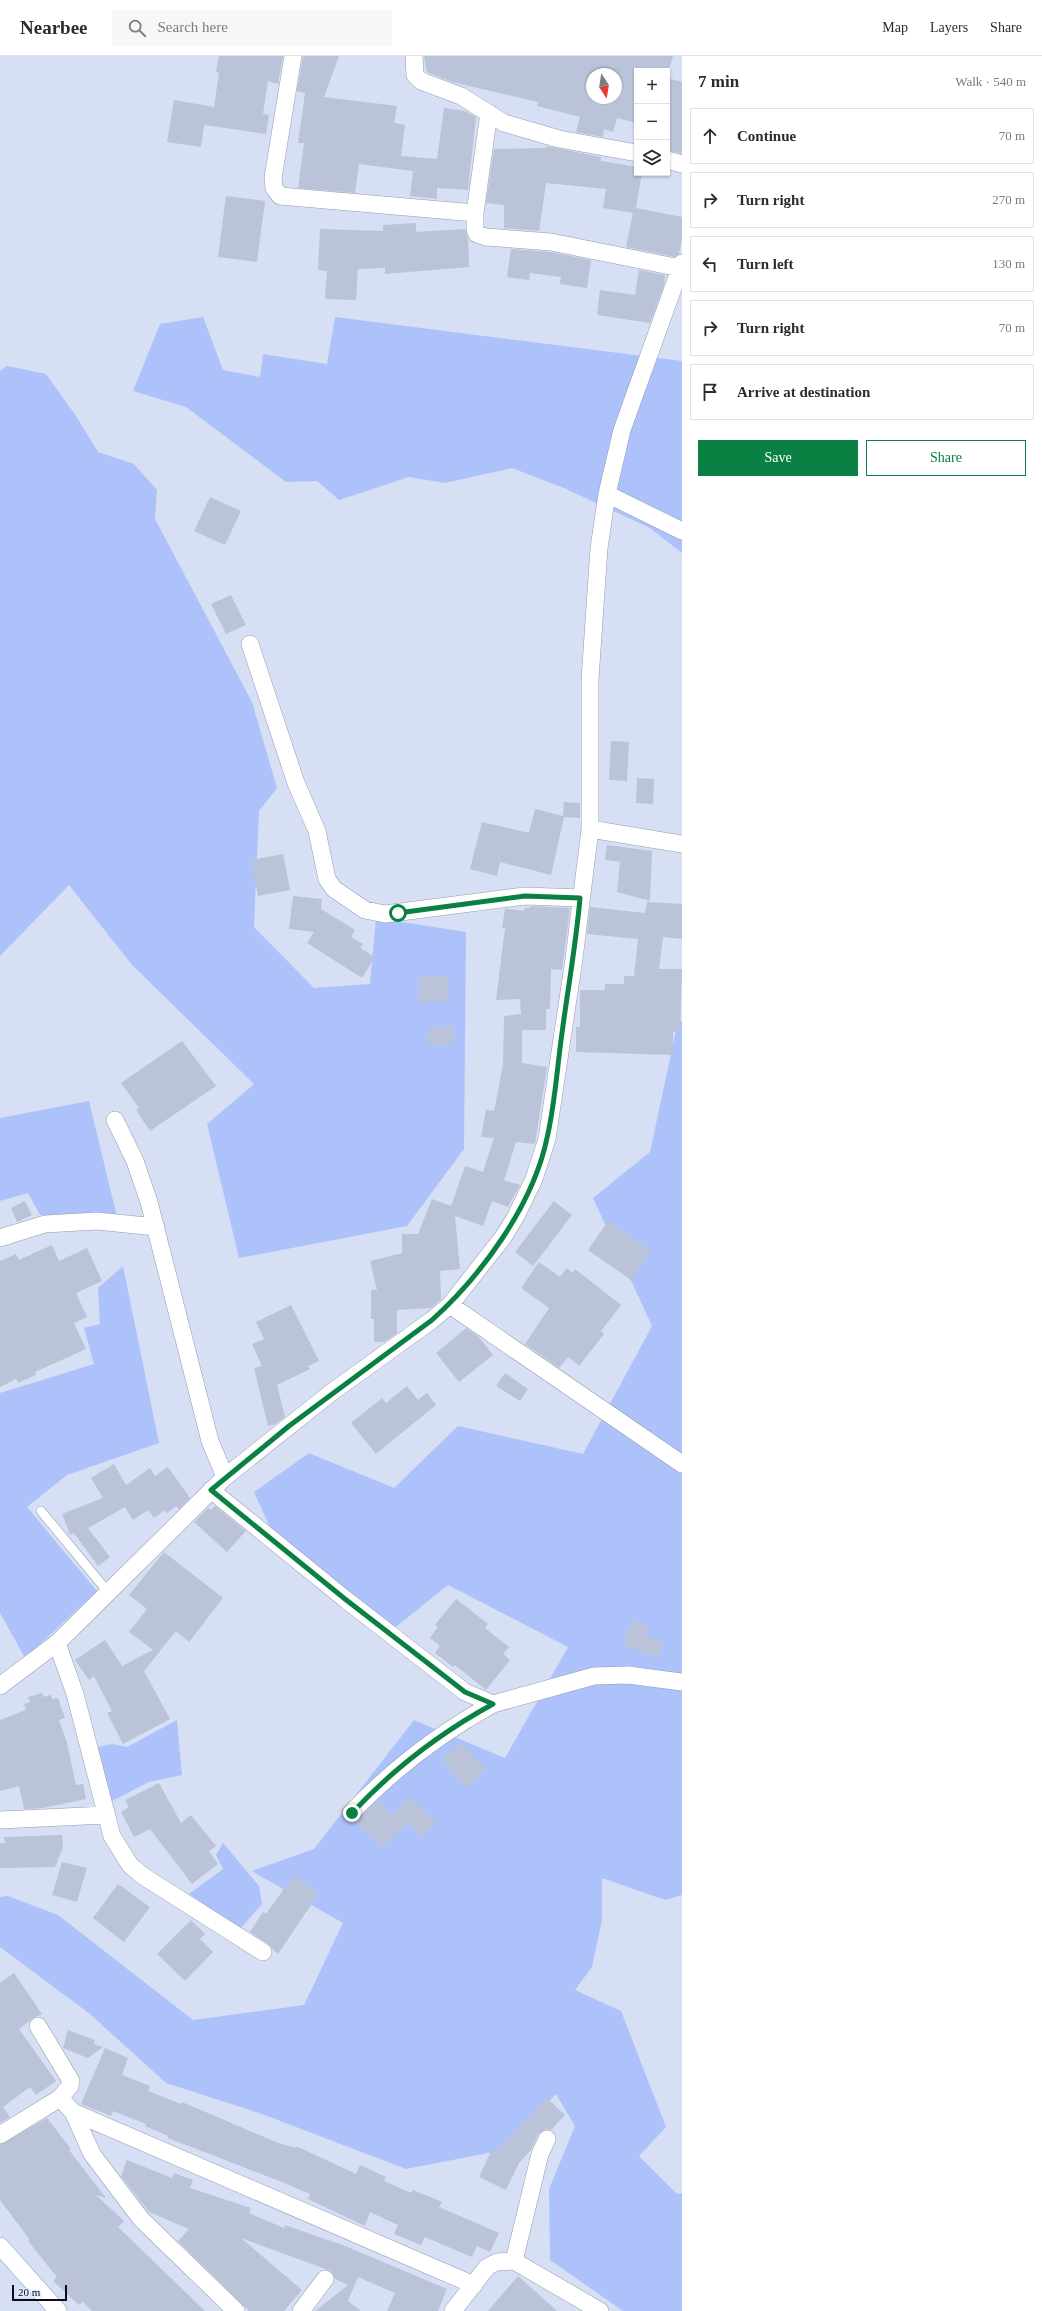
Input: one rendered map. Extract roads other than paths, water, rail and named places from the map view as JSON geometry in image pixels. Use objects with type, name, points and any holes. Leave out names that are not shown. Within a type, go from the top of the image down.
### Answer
[{"type":"street","points":[[293,56],[273,178],[274,188],[280,196],[475,213]]},
{"type":"street","points":[[414,56],[415,75],[421,81],[461,96],[504,123],[522,130],[559,139],[634,152]]},
{"type":"street","points":[[0,1686],[57,1643],[224,1477],[332,1392],[432,1320],[450,1305],[504,1236],[516,1216],[534,1179],[547,1139],[574,959],[580,898],[590,829],[590,680],[599,548],[607,494],[622,430],[681,265],[551,242],[482,236],[477,234],[475,229],[475,213],[488,113]]},
{"type":"street","points":[[670,161],[682,164]]},
{"type":"street","points":[[607,494],[682,531]]},
{"type":"street","points":[[250,644],[296,783],[317,831],[327,879],[334,889],[365,910],[385,914],[525,896],[580,898]]},
{"type":"street","points":[[590,829],[682,844]]},
{"type":"street","points":[[115,1120],[135,1161],[156,1227],[210,1441],[224,1477]]},
{"type":"street","points":[[0,1238],[45,1224],[97,1221],[156,1227]]},
{"type":"street","points":[[450,1305],[682,1464]]},
{"type":"street","points":[[211,1490],[345,1599],[465,1692],[493,1704]]},
{"type":"street","points":[[57,1643],[76,1694],[106,1815],[116,1842],[130,1865],[143,1876],[263,1952]]},
{"type":"street","points":[[352,1813],[379,1784],[419,1751],[465,1719],[493,1704],[594,1676],[628,1675],[682,1682]]},
{"type":"street","points":[[0,1820],[106,1815]]},
{"type":"street","points":[[0,2134],[60,2098],[70,2086],[71,2081],[38,2026]]},
{"type":"street","points":[[60,2098],[73,2112],[92,2154],[141,2219],[236,2311]]},
{"type":"street","points":[[73,2112],[474,2285]]},
{"type":"street","points":[[514,2261],[540,2154],[547,2139]]},
{"type":"street","points":[[1,2253],[58,2311]]},
{"type":"street","points":[[453,2311],[488,2268],[497,2262],[514,2261],[600,2311]]},
{"type":"street","points":[[301,2311],[324,2279]]},
{"type":"lane","points":[[41,1510],[108,1592]]}]
